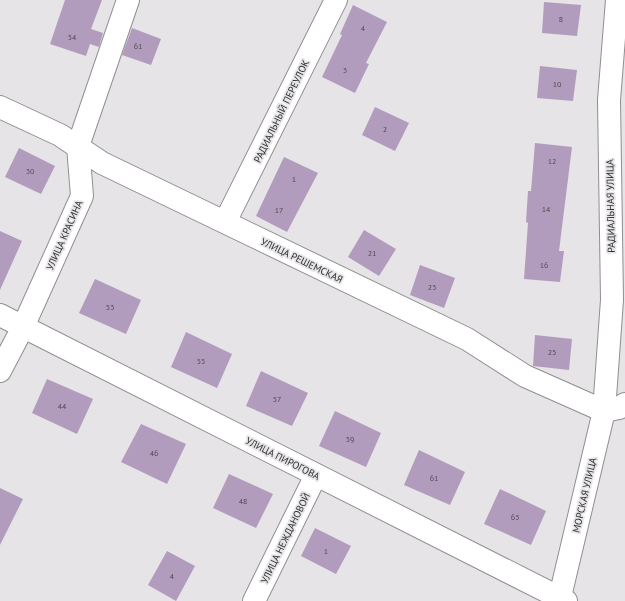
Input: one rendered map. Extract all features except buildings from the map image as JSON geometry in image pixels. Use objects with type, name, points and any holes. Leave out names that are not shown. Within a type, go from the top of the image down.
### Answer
[{"type":"street","name":"УЛИЦА КРАСИНА","points":[[0,371],[23,327],[82,196],[78,146],[128,0]]},
{"type":"street","name":"РАДИАЛЬНЫЙ ПЕРЕУЛОК","points":[[225,222],[336,0]]},
{"type":"street","name":"РАДИАЛЬНАЯ УЛИЦА","points":[[604,411],[612,300],[609,100],[617,0]]},
{"type":"street","name":"УЛИЦА РЕШЕМСКАЯ","points":[[0,107],[60,135],[102,163],[467,339],[525,376],[604,411]]},
{"type":"street","name":"УЛИЦА ПИРОГОВА","points":[[0,315],[562,600]]},
{"type":"street","points":[[604,411],[619,408],[625,404]]},
{"type":"street","name":"МОРСКАЯ УЛИЦА","points":[[562,600],[604,411]]},
{"type":"street","name":"УЛИЦА НЕЖДАНОВОЙ","points":[[254,601],[316,475]]}]
